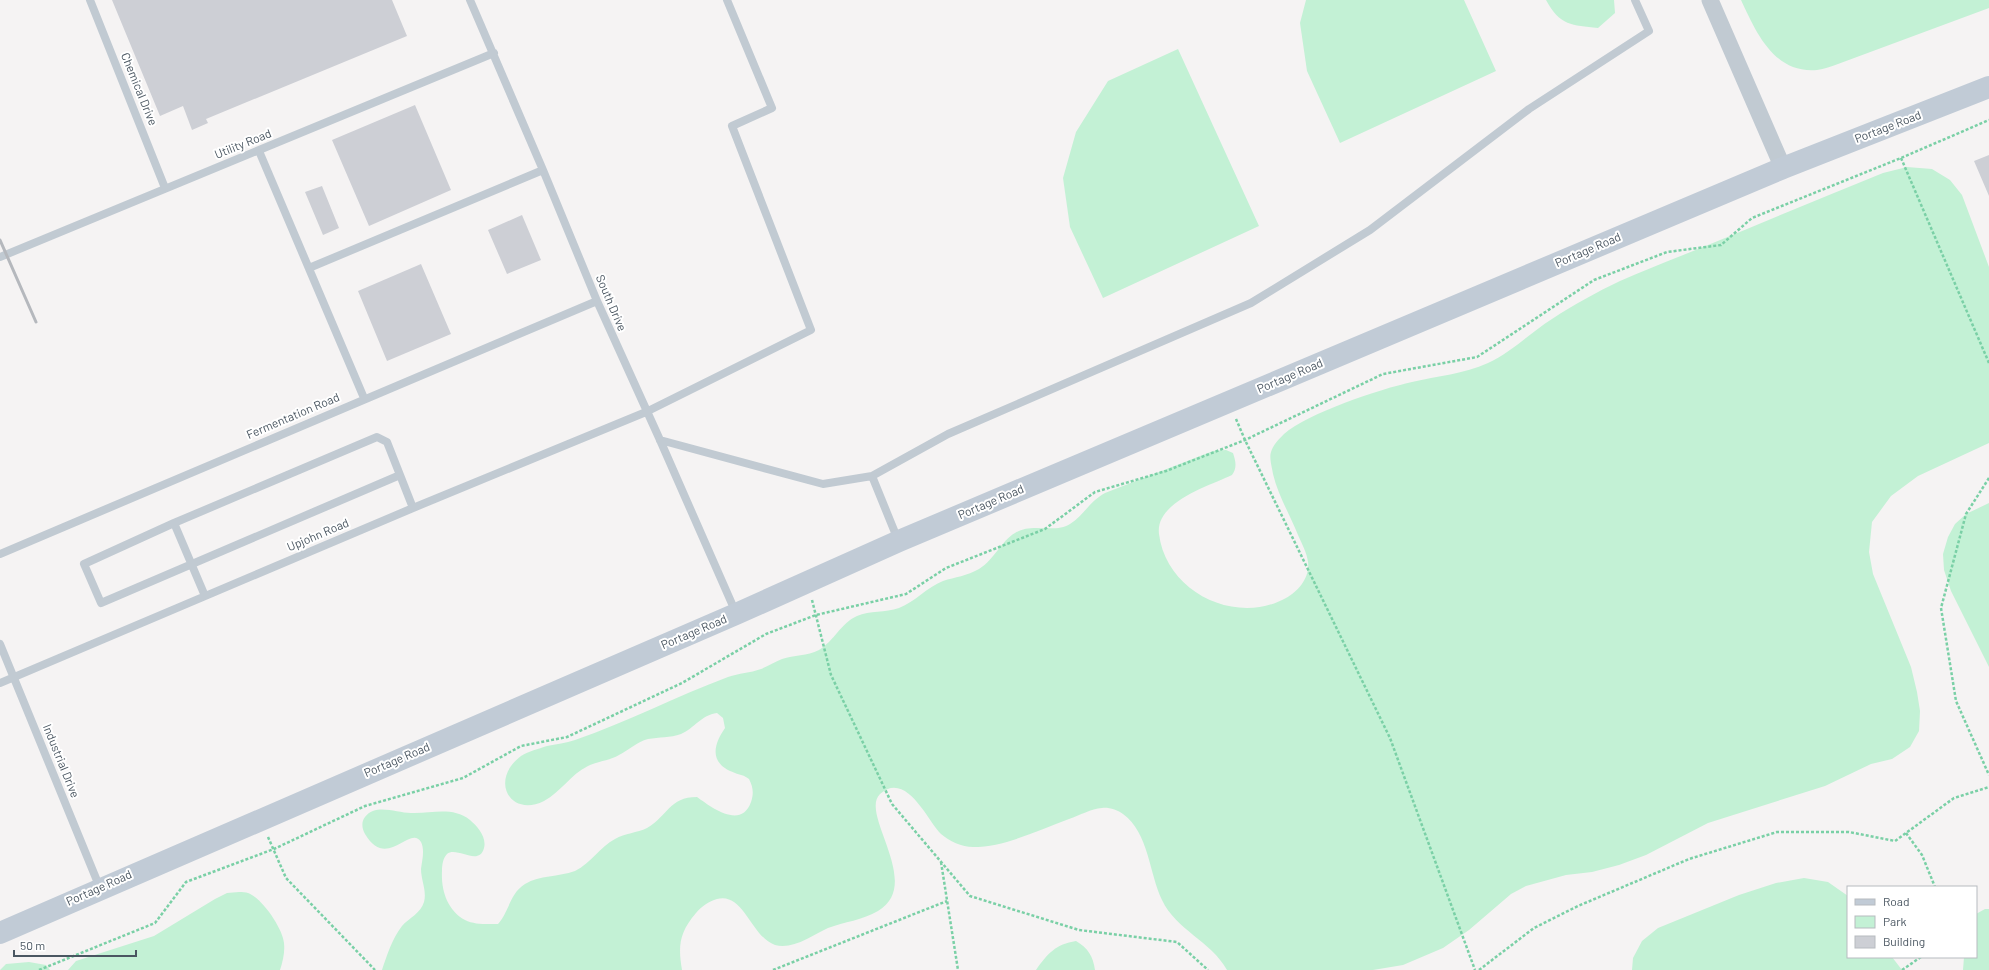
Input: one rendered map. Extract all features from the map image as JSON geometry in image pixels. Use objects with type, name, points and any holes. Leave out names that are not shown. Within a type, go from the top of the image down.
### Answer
[{"type":"main road","name":"Portage Road","points":[[0,933],[100,888],[736,614],[898,541],[1783,168],[1989,87]]},
{"type":"street","points":[[1710,0],[1783,168]]},
{"type":"lane","name":"Chemical Drive","points":[[90,0],[165,188]]},
{"type":"lane","name":"South Drive","points":[[470,0],[544,170],[597,301],[736,614]]},
{"type":"lane","name":"Upjohn Road","points":[[0,683],[413,508],[646,412],[811,330],[732,126],[772,108],[727,0]]},
{"type":"lane","points":[[660,440],[823,484],[872,476],[948,434],[1251,303],[1370,230],[1529,109],[1649,31],[1635,0]]},
{"type":"lane","name":"Utility Road","points":[[0,257],[165,188],[260,151],[494,53]]},
{"type":"lane","points":[[260,151],[364,398]]},
{"type":"lane","points":[[309,268],[544,170]]},
{"type":"lane","name":"Fermentation Road","points":[[0,554],[364,398],[597,301]]},
{"type":"lane","points":[[400,475],[101,602],[84,564],[174,523],[377,437],[387,442],[400,475],[413,508]]},
{"type":"lane","points":[[872,476],[898,541]]},
{"type":"lane","points":[[174,523],[205,596]]},
{"type":"lane","name":"Industrial Drive","points":[[0,644],[100,888]]},
{"type":"path","points":[[39,970],[155,923],[186,882],[274,849],[365,806],[463,778],[521,746],[567,738],[682,683],[766,634],[816,615],[906,594],[946,568],[1045,529],[1095,492],[1166,471],[1245,440],[1383,374],[1477,357],[1594,280],[1667,252],[1721,245],[1752,218],[1901,158],[1989,120]]},
{"type":"path","points":[[1901,158],[1989,363]]},
{"type":"path","points":[[1230,401],[1245,440],[1390,738],[1475,970]]},
{"type":"path","points":[[1989,478],[1966,514],[1941,608],[1956,701],[1989,775]]},
{"type":"path","points":[[807,582],[831,675],[892,804],[970,896],[1079,930],[1177,942],[1208,970]]},
{"type":"path","points":[[1479,970],[1534,928],[1578,906],[1689,859],[1777,832],[1849,832],[1895,841],[1954,798],[1989,787]]},
{"type":"path","points":[[260,819],[286,878],[376,970]]},
{"type":"path","points":[[1906,833],[1922,855],[1935,886]]},
{"type":"path","points":[[941,862],[958,970]]},
{"type":"path","points":[[773,970],[947,901]]},
{"type":"path","points":[[1902,970],[1920,958]]},
{"type":"green space","points":[[1306,0],[1464,0],[1496,71],[1340,143],[1307,71],[1300,23]]},
{"type":"green space","points":[[1546,0],[1614,0],[1615,13],[1598,28],[1574,25],[1556,15]]},
{"type":"green space","points":[[1741,0],[1989,0],[1989,8],[1838,64],[1817,70],[1802,69],[1789,65],[1778,58],[1760,37]]},
{"type":"green space","points":[[1178,49],[1259,226],[1103,298],[1070,227],[1063,178],[1076,132],[1108,81]]},
{"type":"green space","points":[[1907,167],[1932,169],[1950,180],[1962,195],[1989,267],[1989,443],[1918,476],[1891,496],[1872,522],[1869,552],[1873,574],[1911,667],[1920,711],[1919,731],[1910,747],[1892,759],[1871,764],[1825,786],[1708,823],[1646,855],[1619,865],[1592,872],[1566,875],[1526,886],[1511,894],[1469,930],[1443,948],[1403,965],[1373,970],[1227,970],[1212,951],[1184,928],[1168,910],[1162,900],[1143,842],[1138,832],[1132,822],[1116,810],[1104,808],[1086,812],[1010,841],[985,846],[969,847],[956,843],[941,834],[915,800],[899,788],[890,788],[880,794],[876,804],[877,817],[893,867],[895,884],[890,899],[878,911],[872,914],[828,928],[796,944],[782,946],[775,945],[760,933],[741,908],[734,902],[726,899],[717,899],[708,903],[696,913],[690,920],[683,933],[680,947],[682,970],[382,970],[390,947],[398,931],[420,909],[424,902],[425,894],[421,873],[423,848],[421,842],[416,838],[411,838],[389,848],[381,848],[373,844],[365,834],[362,823],[365,817],[375,810],[405,813],[449,812],[456,813],[470,820],[483,836],[485,844],[484,848],[478,856],[456,852],[447,854],[442,866],[444,892],[446,899],[454,911],[465,920],[485,924],[498,924],[516,892],[525,884],[537,879],[575,871],[581,868],[610,842],[623,835],[647,828],[680,800],[697,797],[726,814],[733,815],[740,814],[746,810],[753,796],[749,779],[727,769],[717,760],[716,748],[725,728],[723,718],[717,713],[707,716],[681,734],[644,740],[615,757],[588,766],[576,774],[556,793],[544,801],[532,805],[522,805],[513,801],[508,794],[505,785],[506,776],[511,766],[521,756],[537,749],[572,741],[594,733],[728,677],[761,669],[782,659],[819,650],[829,642],[851,619],[862,614],[888,611],[899,608],[943,581],[979,569],[985,565],[1010,536],[1015,533],[1029,528],[1064,527],[1075,520],[1095,500],[1105,493],[1213,451],[1226,450],[1233,453],[1236,465],[1235,470],[1232,475],[1185,497],[1174,504],[1165,513],[1160,523],[1159,534],[1164,555],[1175,572],[1189,587],[1206,598],[1226,605],[1246,608],[1266,606],[1286,598],[1295,592],[1303,583],[1307,573],[1308,562],[1307,555],[1278,490],[1273,474],[1270,454],[1276,442],[1295,426],[1327,410],[1398,385],[1479,367],[1497,359],[1560,314],[1620,281],[1883,173]]},
{"type":"green space","points":[[1989,503],[1989,667],[1951,591],[1944,570],[1943,554],[1948,537],[1955,524],[1966,514]]},
{"type":"green space","points":[[1804,878],[1828,882],[1847,895],[1847,958],[1893,958],[1902,970],[1632,970],[1633,958],[1642,941],[1658,928],[1739,895],[1776,883]]},
{"type":"green space","points":[[245,892],[254,896],[265,907],[276,922],[283,937],[284,946],[284,956],[280,970],[68,970],[76,961],[154,936],[215,899],[227,893]]},
{"type":"green space","points":[[1985,909],[1989,909],[1989,970],[1963,970],[1964,958],[1977,958],[1977,913]]},
{"type":"green space","points":[[1076,941],[1089,953],[1095,970],[1036,970],[1044,959],[1057,947]]},
{"type":"green space","points":[[29,962],[46,965],[50,970],[0,970],[6,964]]},
{"type":"building","points":[[112,0],[392,0],[407,36],[206,119],[208,123],[192,130],[183,106],[160,116]]},
{"type":"building","points":[[415,105],[451,190],[369,226],[332,140]]},
{"type":"building","points":[[1989,155],[1989,196],[1974,161]]},
{"type":"building","points":[[322,186],[339,228],[323,235],[305,192]]},
{"type":"building","points":[[522,215],[541,260],[507,274],[488,230]]},
{"type":"building","points":[[421,264],[451,334],[387,361],[358,291]]},
{"type":"railway","points":[[0,240],[36,322]]}]
